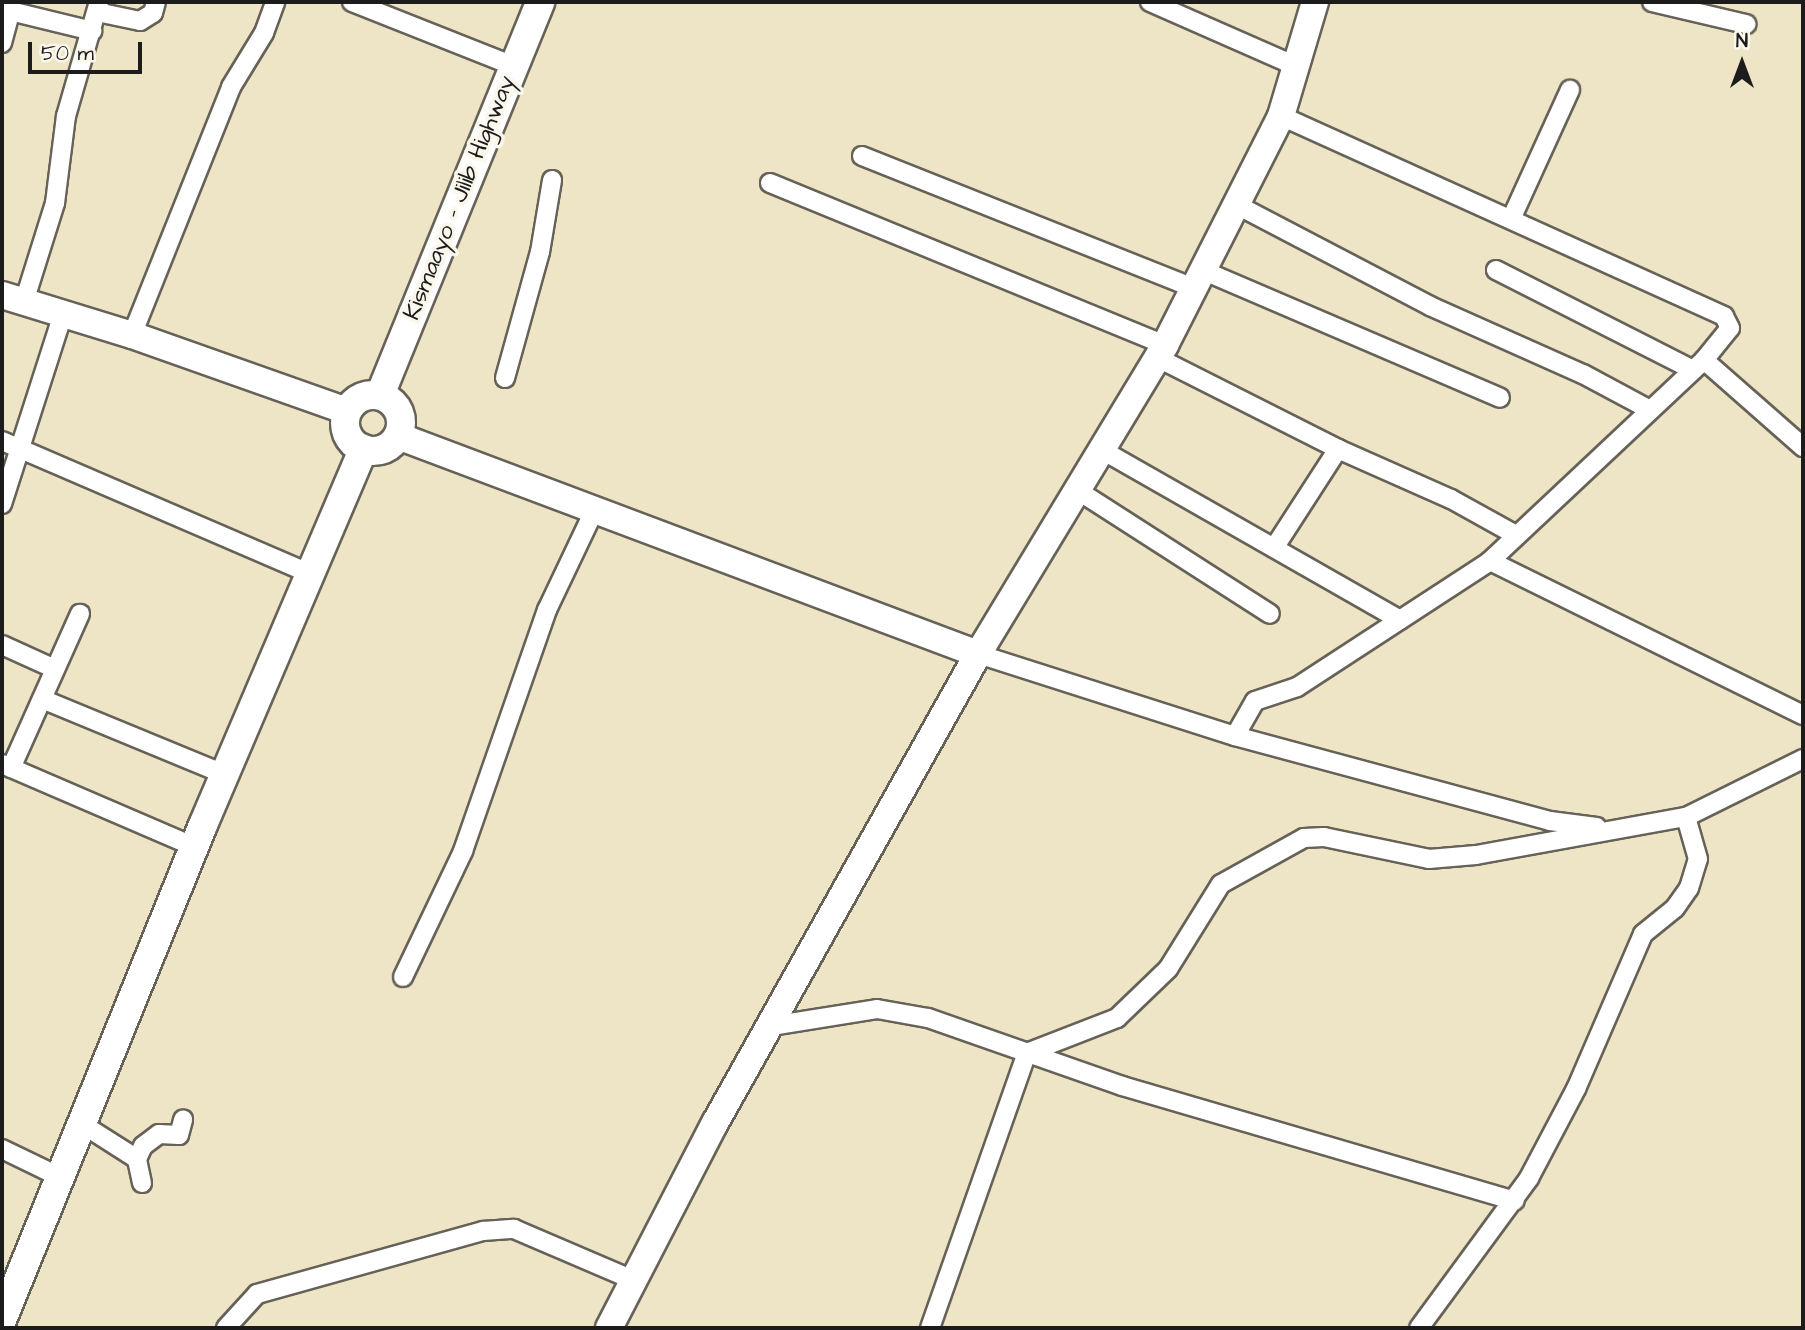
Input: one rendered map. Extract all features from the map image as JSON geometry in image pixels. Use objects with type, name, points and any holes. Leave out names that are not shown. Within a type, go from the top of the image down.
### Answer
[{"type":"main road","name":"Kismaayo - Jilib Highway","points":[[380,395],[540,2]]},
{"type":"main road","points":[[380,395],[400,413],[398,436],[381,450],[363,449],[346,431],[347,411],[362,397],[380,395]]},
{"type":"main road","points":[[2,1320],[7,1291],[61,1177],[224,774],[363,449]]},
{"type":"street","points":[[156,2],[153,13],[140,21],[98,7],[66,116],[55,203],[13,299],[132,335],[347,411]]},
{"type":"street","points":[[132,335],[232,87],[264,33],[275,2]]},
{"type":"street","points":[[352,2],[514,66]]},
{"type":"street","points":[[1150,2],[1298,67]]},
{"type":"street","points":[[609,1328],[632,1280],[771,1026],[978,654],[1161,351],[1281,116],[1298,67],[1315,2]]},
{"type":"street","points":[[1652,2],[1746,24]]},
{"type":"street","points":[[2,43],[6,9],[92,31]]},
{"type":"street","points":[[1512,218],[1570,90]]},
{"type":"street","points":[[1235,736],[1255,701],[1297,687],[1490,561],[1699,365],[1730,328],[1724,316],[1281,116]]},
{"type":"street","points":[[862,156],[1198,279],[1500,398]]},
{"type":"street","points":[[505,378],[540,252],[552,180]]},
{"type":"street","points":[[770,183],[1161,351],[1338,449],[1451,499],[1516,535]]},
{"type":"street","points":[[1235,204],[1430,306],[1583,374],[1650,410]]},
{"type":"street","points":[[1496,270],[1699,365],[1803,447]]},
{"type":"street","points":[[2,504],[63,314]]},
{"type":"street","points":[[398,436],[978,654],[1235,736],[1549,821],[1616,829]]},
{"type":"street","points":[[2,440],[308,573]]},
{"type":"street","points":[[1274,548],[1338,449]]},
{"type":"street","points":[[1102,450],[1400,620]]},
{"type":"street","points":[[1077,491],[1270,614]]},
{"type":"street","points":[[403,977],[463,851],[547,610],[595,509]]},
{"type":"street","points":[[1490,561],[1803,715]]},
{"type":"street","points":[[80,614],[42,699],[7,766],[195,847]]},
{"type":"street","points":[[2,645],[55,669]]},
{"type":"street","points":[[42,699],[224,774]]},
{"type":"street","points":[[930,1328],[1027,1053],[1116,1018],[1168,968],[1221,884],[1304,838],[1324,837],[1429,859],[1476,855],[1686,817],[1803,759]]},
{"type":"street","points":[[1419,1328],[1514,1201],[1576,1089],[1643,934],[1675,908],[1696,872],[1698,859],[1686,817]]},
{"type":"street","points":[[771,1026],[877,1009],[928,1018],[1122,1086],[1514,1201]]},
{"type":"street","points":[[142,1183],[137,1159],[143,1146],[159,1134],[179,1135],[183,1120]]},
{"type":"street","points":[[82,1124],[137,1159]]},
{"type":"street","points":[[2,1149],[61,1177]]},
{"type":"street","points":[[226,1328],[257,1294],[483,1231],[514,1229],[632,1280]]}]
